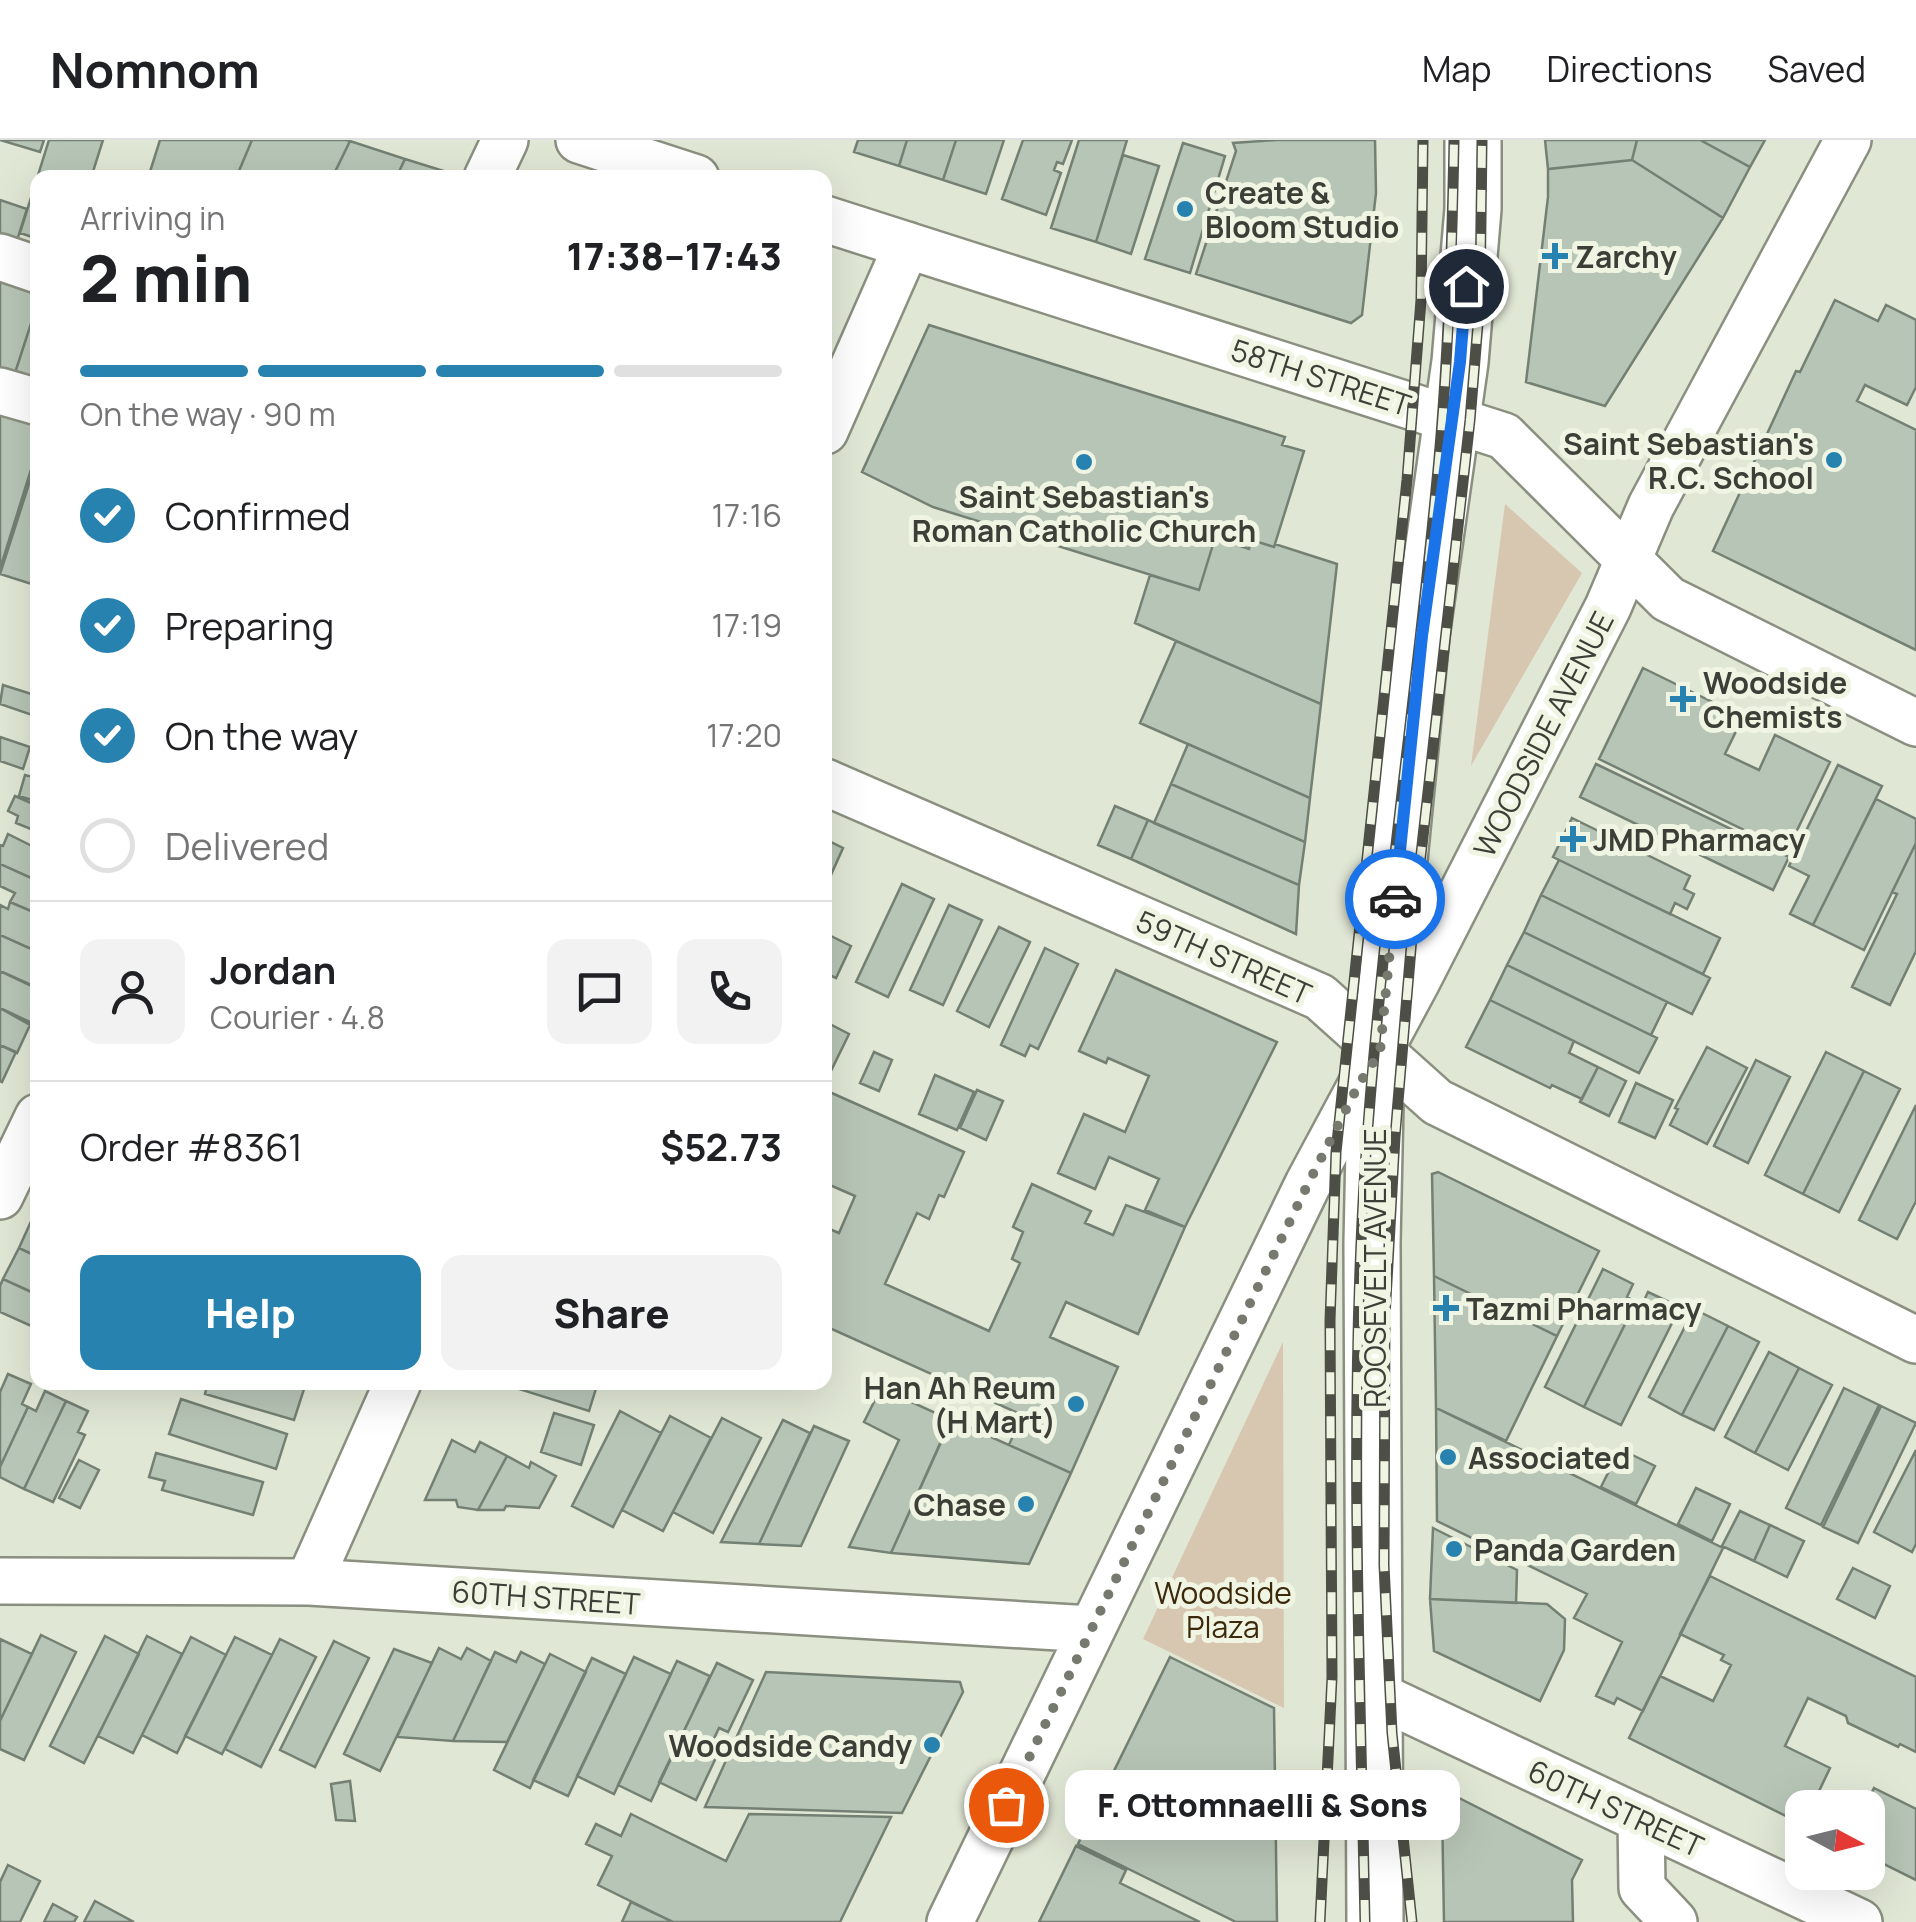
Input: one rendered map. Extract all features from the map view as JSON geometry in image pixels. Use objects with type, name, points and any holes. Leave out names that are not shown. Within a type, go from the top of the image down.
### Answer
[{"type":"main road","name":"ROOSEVELT AVENUE","points":[[1375,1922],[1375,1103],[1422,636],[1452,419],[1473,209],[1473,140]]},
{"type":"street","points":[[491,170],[505,140]]},
{"type":"street","points":[[578,140],[671,170]]},
{"type":"street","name":"WOODSIDE AVENUE","points":[[950,1922],[1308,1184],[1608,607],[1651,506],[1848,140]]},
{"type":"street","name":"58TH STREET","points":[[832,221],[1504,436],[1668,600],[1916,723]]},
{"type":"street","points":[[832,415],[907,245]]},
{"type":"street","points":[[0,257],[30,267]]},
{"type":"street","points":[[0,390],[30,399]]},
{"type":"street","name":"59TH STREET","points":[[832,785],[1320,997],[1437,1102],[1916,1340]]},
{"type":"street","points":[[0,1196],[30,1134]]},
{"type":"street","points":[[309,1582],[394,1390]]},
{"type":"street","name":"60TH STREET","points":[[0,1581],[309,1582],[1090,1629]]},
{"type":"street","name":"60TH STREET","points":[[1373,1694],[1859,1922]]},
{"type":"street","points":[[1641,1819],[1642,1888],[1674,1922]]},
{"type":"green space","points":[[1505,504],[1582,573],[1471,766]]},
{"type":"green space","name":"Woodside Plaza","points":[[1283,1342],[1284,1708],[1143,1639]]},
{"type":"building","points":[[0,140],[44,140],[40,152]]},
{"type":"building","points":[[49,140],[103,140],[94,170],[40,170]]},
{"type":"building","points":[[160,140],[252,140],[239,170],[151,170]]},
{"type":"building","points":[[252,140],[350,141],[336,170],[239,170]]},
{"type":"building","points":[[858,140],[907,140],[899,166],[854,152]]},
{"type":"building","points":[[907,140],[956,140],[943,180],[899,166]]},
{"type":"building","points":[[956,140],[1004,140],[986,194],[943,180]]},
{"type":"building","points":[[1023,140],[1072,140],[1063,164],[1057,162],[1054,170],[1061,173],[1046,215],[1002,199]]},
{"type":"building","points":[[1079,140],[1127,140],[1096,242],[1051,228]]},
{"type":"building","points":[[1375,140],[1376,193],[1362,315],[1351,323],[1196,274],[1236,151],[1233,143]]},
{"type":"building","points":[[1545,140],[1637,140],[1632,160],[1548,169]]},
{"type":"building","points":[[1637,140],[1700,140],[1750,167],[1723,218],[1632,160]]},
{"type":"building","points":[[1700,140],[1765,140],[1750,167]]},
{"type":"building","points":[[350,141],[405,159],[400,170],[336,170]]},
{"type":"building","name":"Create & Bloom Studio","points":[[1183,143],[1225,156],[1190,273],[1145,259]]},
{"type":"building","points":[[1123,155],[1159,166],[1131,254],[1096,242]]},
{"type":"building","points":[[405,159],[441,170],[400,170]]},
{"type":"building","points":[[1632,160],[1723,218],[1605,406],[1526,382],[1548,169]]},
{"type":"building","points":[[0,200],[27,209],[14,250],[0,246]]},
{"type":"building","points":[[30,201],[30,236],[20,233]]},
{"type":"building","points":[[0,270],[30,279],[30,327],[14,376],[0,371]]},
{"type":"building","name":"Saint Sebastian's R.C. School","points":[[1835,300],[1878,321],[1886,305],[1916,320],[1916,387],[1907,405],[1865,385],[1857,401],[1916,430],[1916,650],[1713,551],[1796,371],[1800,372]]},
{"type":"building","name":"Saint Sebastian's Roman Catholic Church","points":[[929,325],[1285,437],[1282,445],[1304,451],[1274,547],[1252,540],[1249,549],[1215,538],[1199,590],[933,507],[862,472]]},
{"type":"building","points":[[30,327],[30,381],[14,376]]},
{"type":"building","points":[[0,411],[30,420],[30,473],[0,569]]},
{"type":"building","points":[[30,481],[30,583],[0,574]]},
{"type":"building","points":[[1215,538],[1249,549],[1252,540],[1274,547],[1275,544],[1337,564],[1321,704],[1135,623],[1150,575],[1199,590]]},
{"type":"building","points":[[1176,641],[1321,704],[1310,798],[1140,723]]},
{"type":"building","points":[[1643,668],[1743,717],[1725,754],[1759,770],[1775,735],[1830,762],[1787,851],[1599,759]]},
{"type":"building","points":[[3,685],[30,693],[30,714],[0,704]]},
{"type":"building","points":[[0,737],[30,747],[23,769],[0,761]]},
{"type":"building","points":[[1188,744],[1310,798],[1305,842],[1171,784]]},
{"type":"building","points":[[1596,764],[1789,857],[1773,890],[1580,797]]},
{"type":"building","points":[[1838,765],[1882,786],[1813,925],[1790,914],[1809,876],[1789,866]]},
{"type":"building","points":[[25,775],[30,776],[30,799],[19,796]]},
{"type":"building","points":[[1171,784],[1305,842],[1299,885],[1154,823]]},
{"type":"building","points":[[15,796],[30,803],[30,829],[16,823],[18,816],[8,811]]},
{"type":"building","points":[[1876,799],[1916,819],[1916,843],[1864,950],[1813,925]]},
{"type":"building","points":[[1115,806],[1148,820],[1131,859],[1098,845]]},
{"type":"building","points":[[1572,818],[1690,876],[1684,889],[1694,894],[1687,909],[1675,903],[1670,914],[1553,857]]},
{"type":"building","points":[[1148,820],[1299,885],[1296,934],[1131,859]]},
{"type":"building","points":[[8,834],[30,845],[30,877],[0,864],[0,845],[3,846]]},
{"type":"building","points":[[832,842],[843,848],[832,873]]},
{"type":"building","points":[[1916,843],[1916,951],[1890,1005],[1852,987],[1897,894],[1892,892]]},
{"type":"building","points":[[1559,860],[1720,938],[1703,974],[1541,895]]},
{"type":"building","points":[[0,864],[30,877],[30,911],[10,902],[15,893],[0,886]]},
{"type":"building","points":[[902,884],[934,899],[888,997],[856,982]]},
{"type":"building","points":[[1541,895],[1710,978],[1692,1014],[1524,932]]},
{"type":"building","points":[[10,902],[30,911],[30,948],[0,935],[0,905],[8,909]]},
{"type":"building","points":[[949,905],[982,920],[943,1005],[910,990]]},
{"type":"building","points":[[999,927],[1030,942],[989,1027],[957,1011]]},
{"type":"building","points":[[1524,932],[1667,1002],[1651,1035],[1507,965]]},
{"type":"building","points":[[0,935],[30,948],[30,984],[0,971]]},
{"type":"building","points":[[832,936],[851,946],[836,978],[832,976]]},
{"type":"building","points":[[1045,948],[1078,964],[1038,1049],[1030,1045],[1025,1056],[1001,1045]]},
{"type":"building","points":[[1507,965],[1657,1038],[1639,1073],[1490,1000]]},
{"type":"building","points":[[1116,970],[1277,1042],[1185,1227],[1145,1210],[1159,1179],[1109,1157],[1095,1189],[1058,1173],[1084,1114],[1125,1132],[1149,1076],[1108,1058],[1106,1063],[1079,1051]]},
{"type":"building","points":[[0,971],[30,985],[30,1022],[0,1008]]},
{"type":"building","points":[[1490,1000],[1574,1041],[1569,1053],[1598,1067],[1582,1099],[1552,1085],[1550,1088],[1466,1047]]},
{"type":"building","points":[[0,1008],[30,1025],[17,1053],[0,1045]]},
{"type":"building","points":[[832,1025],[849,1034],[832,1069]]},
{"type":"building","points":[[0,1045],[16,1052],[2,1082],[0,1081]]},
{"type":"building","points":[[1707,1047],[1747,1068],[1707,1144],[1670,1125]]},
{"type":"building","points":[[874,1052],[892,1060],[879,1091],[860,1083]]},
{"type":"building","points":[[1826,1052],[1864,1071],[1803,1194],[1765,1175]]},
{"type":"building","points":[[1756,1060],[1790,1077],[1748,1163],[1714,1146]]},
{"type":"building","points":[[1598,1067],[1626,1081],[1609,1116],[1580,1102]]},
{"type":"building","points":[[1864,1071],[1900,1089],[1839,1212],[1803,1194]]},
{"type":"building","points":[[935,1075],[974,1092],[957,1130],[919,1114]]},
{"type":"building","points":[[1636,1083],[1673,1100],[1655,1138],[1619,1122]]},
{"type":"building","points":[[977,1090],[1003,1101],[986,1140],[960,1128]]},
{"type":"building","points":[[832,1093],[964,1152],[944,1197],[939,1195],[929,1219],[917,1213],[885,1284],[989,1331],[1020,1263],[1012,1259],[1023,1232],[1013,1227],[1032,1184],[1091,1211],[1085,1223],[1113,1235],[1126,1205],[1185,1227],[1138,1334],[1066,1302],[1050,1337],[1118,1367],[1071,1473],[1009,1445],[1022,1415],[832,1329],[832,1230],[839,1233],[855,1196],[832,1186]]},
{"type":"building","points":[[1916,1105],[1916,1201],[1897,1239],[1859,1220]]},
{"type":"building","points":[[1438,1172],[1599,1251],[1557,1336],[1434,1276],[1432,1174]]},
{"type":"building","points":[[30,1224],[30,1253],[19,1248]]},
{"type":"building","points":[[19,1248],[30,1253],[30,1291],[3,1279]]},
{"type":"building","points":[[1603,1269],[1633,1284],[1627,1297],[1636,1302],[1584,1407],[1545,1387]]},
{"type":"building","points":[[1434,1276],[1557,1336],[1506,1441],[1436,1408]]},
{"type":"building","points":[[3,1279],[30,1291],[30,1325],[0,1312]]},
{"type":"building","points":[[1648,1292],[1680,1307],[1621,1425],[1584,1407],[1636,1302],[1642,1305]]},
{"type":"building","points":[[1694,1309],[1728,1326],[1682,1415],[1649,1397]]},
{"type":"building","points":[[1728,1326],[1759,1342],[1714,1430],[1682,1415]]},
{"type":"building","points":[[1769,1352],[1799,1368],[1755,1453],[1725,1437]]},
{"type":"building","points":[[1799,1368],[1832,1385],[1788,1470],[1755,1453]]},
{"type":"building","points":[[8,1374],[30,1384],[22,1404],[28,1407],[0,1467],[0,1392]]},
{"type":"building","points":[[881,1388],[951,1420],[891,1553],[849,1547],[899,1440],[864,1422]]},
{"type":"building","points":[[1844,1388],[1879,1405],[1821,1525],[1786,1508]]},
{"type":"building","points":[[206,1390],[304,1390],[294,1420],[205,1394]]},
{"type":"building","points":[[522,1390],[596,1390],[589,1411]]},
{"type":"building","points":[[45,1391],[66,1401],[24,1489],[0,1477],[0,1467],[28,1407],[36,1411]]},
{"type":"building","points":[[181,1399],[287,1434],[276,1469],[169,1434]]},
{"type":"building","points":[[66,1401],[88,1411],[78,1432],[85,1435],[53,1502],[24,1489]]},
{"type":"building","points":[[1881,1406],[1916,1423],[1858,1543],[1823,1527]]},
{"type":"building","points":[[1436,1408],[1723,1548],[1643,1711],[1617,1698],[1614,1704],[1596,1696],[1622,1642],[1574,1618],[1587,1594],[1437,1521]]},
{"type":"building","points":[[620,1411],[661,1433],[613,1527],[572,1506]]},
{"type":"building","points":[[554,1413],[594,1425],[581,1465],[541,1452]]},
{"type":"building","points":[[670,1416],[711,1438],[663,1531],[622,1510]]},
{"type":"building","points":[[722,1418],[761,1438],[713,1533],[673,1512]]},
{"type":"building","points":[[951,1419],[1071,1473],[1029,1564],[891,1553]]},
{"type":"building","points":[[783,1420],[810,1433],[759,1544],[721,1542]]},
{"type":"building","points":[[814,1426],[849,1441],[801,1546],[759,1544]]},
{"type":"building","points":[[452,1440],[475,1452],[480,1442],[507,1456],[478,1510],[458,1507],[456,1500],[425,1500]]},
{"type":"building","points":[[1620,1449],[1655,1466],[1636,1504],[1601,1487]]},
{"type":"building","points":[[1916,1450],[1916,1544],[1912,1552],[1874,1532]]},
{"type":"building","points":[[156,1453],[263,1482],[253,1515],[162,1490],[165,1481],[149,1477]]},
{"type":"building","points":[[507,1456],[529,1468],[531,1462],[556,1476],[539,1508],[506,1506],[504,1510],[478,1510]]},
{"type":"building","points":[[79,1460],[99,1470],[80,1508],[59,1498]]},
{"type":"building","points":[[1696,1488],[1730,1504],[1712,1541],[1678,1524]]},
{"type":"building","points":[[1740,1511],[1770,1525],[1754,1561],[1722,1546]]},
{"type":"building","points":[[1770,1525],[1804,1541],[1787,1577],[1754,1561]]},
{"type":"building","name":"Panda Garden","points":[[1433,1528],[1517,1570],[1516,1603],[1430,1599]]},
{"type":"building","points":[[1853,1568],[1890,1586],[1875,1618],[1837,1599]]},
{"type":"building","points":[[1710,1576],[1916,1677],[1916,1752],[1848,1723],[1846,1716],[1808,1698],[1785,1746],[1830,1768],[1820,1790],[1785,1790],[1785,1816],[1629,1738],[1660,1676],[1713,1701],[1731,1665],[1721,1660],[1724,1655],[1680,1634]]},
{"type":"building","points":[[1430,1599],[1547,1604],[1565,1619],[1564,1650],[1540,1701],[1434,1651]]},
{"type":"building","points":[[41,1635],[76,1652],[24,1760],[0,1749],[0,1721]]},
{"type":"building","points":[[105,1636],[139,1654],[84,1763],[50,1746]]},
{"type":"building","points":[[147,1636],[182,1654],[133,1753],[98,1736]]},
{"type":"building","points":[[191,1637],[226,1655],[177,1753],[142,1735]]},
{"type":"building","points":[[235,1637],[272,1655],[222,1754],[185,1736]]},
{"type":"building","points":[[0,1639],[32,1654],[0,1721]]},
{"type":"building","points":[[280,1639],[316,1657],[261,1767],[225,1749]]},
{"type":"building","points":[[334,1641],[369,1658],[315,1767],[280,1750]]},
{"type":"building","points":[[439,1648],[461,1659],[467,1648],[491,1661],[453,1741],[397,1737]]},
{"type":"building","points":[[394,1649],[432,1663],[380,1771],[344,1754]]},
{"type":"building","points":[[495,1652],[516,1662],[521,1652],[545,1664],[507,1742],[453,1741]]},
{"type":"building","points":[[550,1654],[586,1672],[530,1788],[494,1770]]},
{"type":"building","points":[[634,1657],[671,1674],[614,1794],[577,1776]]},
{"type":"building","points":[[1170,1657],[1274,1708],[1277,1922],[1236,1922],[1078,1844]]},
{"type":"building","points":[[592,1658],[626,1674],[568,1796],[533,1780]]},
{"type":"building","points":[[677,1661],[710,1676],[651,1801],[618,1785]]},
{"type":"building","points":[[717,1663],[753,1680],[728,1732],[719,1728],[711,1745],[720,1749],[696,1800],[659,1782]]},
{"type":"building","points":[[766,1672],[960,1682],[963,1692],[902,1813],[705,1807]]},
{"type":"building","points":[[350,1781],[355,1821],[336,1820],[331,1784]]},
{"type":"building","points":[[1885,1794],[1916,1809],[1916,1880],[1885,1864]]},
{"type":"building","points":[[1457,1797],[1582,1860],[1572,1880],[1573,1922],[1444,1922],[1442,1807]]},
{"type":"building","points":[[631,1814],[726,1861],[749,1814],[891,1817],[840,1922],[673,1922],[598,1885],[612,1856],[586,1844],[596,1824],[621,1836]]},
{"type":"building","points":[[1076,1846],[1126,1870],[1120,1883],[1200,1922],[1039,1922]]},
{"type":"building","points":[[8,1865],[40,1881],[20,1922],[0,1922],[0,1882]]},
{"type":"building","points":[[95,1901],[134,1922],[84,1922]]},
{"type":"building","points":[[631,1902],[673,1922],[622,1922]]},
{"type":"building","points":[[53,1904],[77,1917],[74,1922],[44,1922]]},
{"type":"railway","points":[[1320,1922],[1332,1677],[1330,1321],[1336,1152],[1407,480],[1421,300],[1423,140]]},
{"type":"railway","points":[[1365,1922],[1357,1545],[1360,1262],[1379,998],[1440,446],[1449,315],[1454,140]]},
{"type":"railway","points":[[1412,1922],[1392,1733],[1384,1565],[1385,1317],[1413,925],[1480,299],[1482,140]]},
{"type":"way so far","points":[[1006,1805],[1308,1184],[1359,1084],[1380,1052],[1395,899]]},
{"type":"place","name":"Create & Bloom Studio","points":[[1185,209]]},
{"type":"place","name":"Zarchy","points":[[1555,256]]},
{"type":"place","name":"Saint Sebastian's R.C. School","points":[[1834,460]]},
{"type":"place","name":"Saint Sebastian's Roman Catholic Church","points":[[1084,462]]},
{"type":"place","name":"Woodside Chemists","points":[[1683,699]]},
{"type":"place","name":"JMD Pharmacy","points":[[1573,839]]},
{"type":"place","name":"Tazmi Pharmacy","points":[[1446,1308]]},
{"type":"place","name":"Han Ah Reum (H Mart)","points":[[1076,1404]]},
{"type":"place","name":"Associated","points":[[1448,1457]]},
{"type":"place","name":"Chase","points":[[1026,1504]]},
{"type":"place","name":"Panda Garden","points":[[1454,1549]]},
{"type":"place","name":"Woodside Candy","points":[[932,1745]]},
{"type":"place","name":"F. Ottomnaelli & Sons","points":[[1006,1805]]},
{"type":"route","points":[[1395,899],[1422,636],[1460,362],[1466,286]]}]
